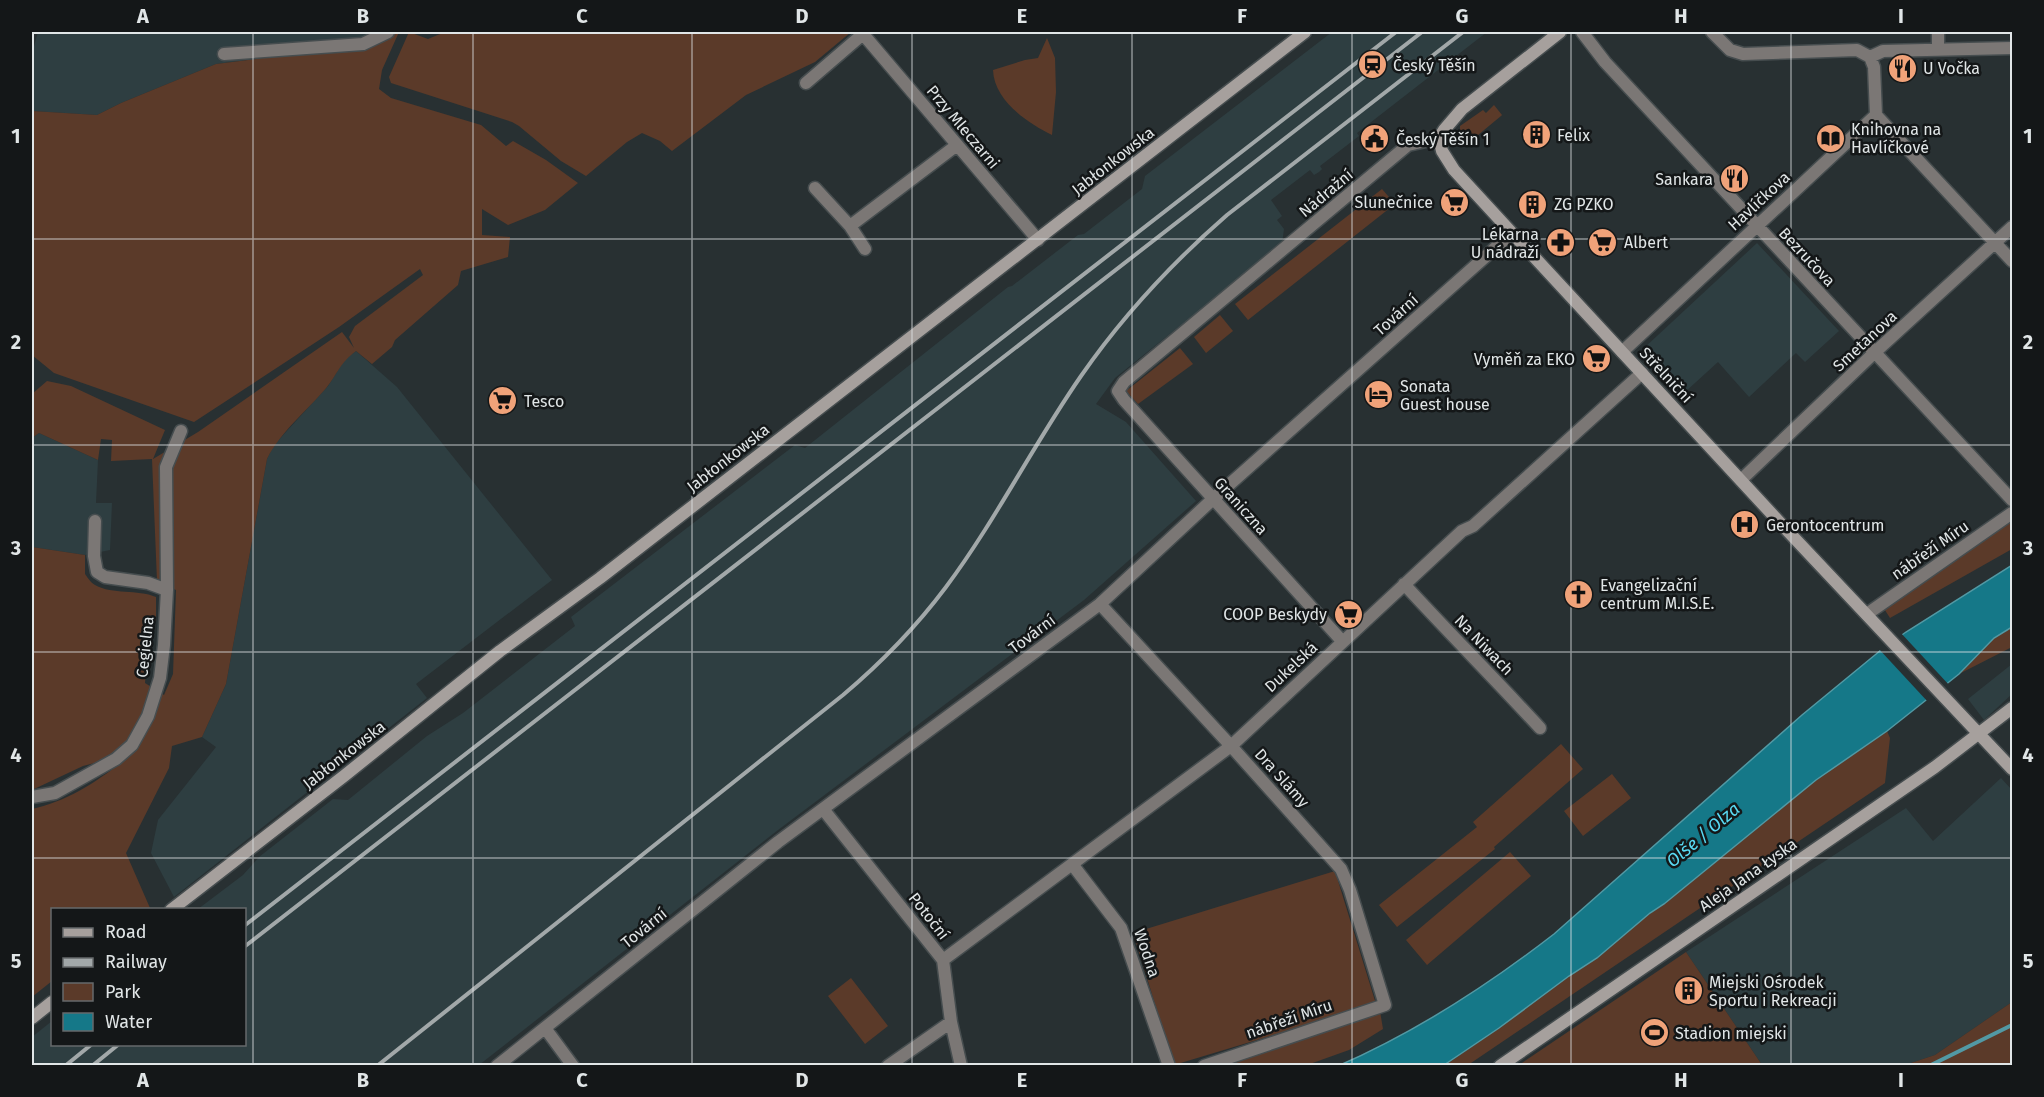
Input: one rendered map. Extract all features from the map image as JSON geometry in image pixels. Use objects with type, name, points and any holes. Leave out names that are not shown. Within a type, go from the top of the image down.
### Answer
[{"type":"street","points":[[224,54],[363,44],[388,32]]},
{"type":"street","name":"Jabłonkowska","points":[[172,908],[344,776],[500,651],[600,578],[1305,32]]},
{"type":"street","points":[[1439,138],[1462,109],[1560,32]]},
{"type":"street","name":"Bezručova","points":[[1582,32],[1605,62],[1756,227],[2013,500]]},
{"type":"street","points":[[1712,32],[1730,50],[1743,54],[1857,50],[1869,57],[1874,67],[1876,115],[2013,261]]},
{"type":"street","points":[[1938,32],[1938,48]]},
{"type":"street","name":"Przy Mleczarni","points":[[806,83],[863,34],[1038,240]]},
{"type":"street","points":[[1869,57],[1883,51],[2013,48]]},
{"type":"street","name":"Havlíčkova","points":[[1622,352],[1876,115]]},
{"type":"street","name":"Střelniční","points":[[1439,138],[1442,151],[1450,164],[1512,233],[2013,769]]},
{"type":"street","name":"Nádražní","points":[[1118,391],[1124,382],[1408,146],[1439,138]]},
{"type":"street","points":[[850,226],[957,145]]},
{"type":"street","points":[[814,188],[850,226],[865,249]]},
{"type":"street","name":"Smetanova","points":[[1741,480],[1874,353],[2013,227]]},
{"type":"street","name":"Tovární","points":[[497,1065],[778,842],[1100,604],[1213,499],[1512,233]]},
{"type":"street","name":"Dukelská","points":[[943,960],[1231,746],[1462,531],[1473,526],[1642,374]]},
{"type":"street","name":"Graniczna","points":[[1118,391],[1342,641]]},
{"type":"street","name":"Cegielna","points":[[32,797],[55,793],[116,759],[132,745],[148,716],[160,678],[167,590],[166,467],[181,431]]},
{"type":"street","name":"nábřeží Míru","points":[[1867,614],[2013,513]]},
{"type":"street","points":[[94,521],[94,556],[97,572],[105,578],[148,583],[167,590]]},
{"type":"street","name":"Na Niwach","points":[[1404,584],[1470,657],[1487,670],[1540,728]]},
{"type":"street","name":"Dra Slámy","points":[[1100,604],[1341,869],[1350,890],[1385,1005]]},
{"type":"street","name":"Aleja Jana Łyska","points":[[1500,1065],[1935,767],[2013,708]]},
{"type":"street","name":"Potoční","points":[[823,809],[943,960],[951,1022],[961,1065]]},
{"type":"street","name":"Wodna","points":[[1072,864],[1121,928],[1169,1065]]},
{"type":"street","points":[[32,1018],[51,1003]]},
{"type":"street","name":"nábřeží Míru","points":[[1204,1065],[1385,1005]]},
{"type":"street","points":[[888,1065],[951,1022]]},
{"type":"street","points":[[545,1028],[573,1065]]},
{"type":"shaded area","points":[[38,32],[385,32],[380,43],[216,64],[97,115],[32,111],[32,53]]},
{"type":"shaded area","points":[[1332,32],[1487,32],[1357,133],[1359,136],[1320,166],[1322,169],[1319,172],[1314,175],[1310,170],[1271,200],[1282,216],[1277,220],[1284,229],[1282,244],[1115,378],[1096,404],[1126,422],[1196,501],[1084,600],[778,830],[479,1065],[32,1065],[32,1037],[51,1022],[51,1046],[246,1046],[246,908],[199,908],[243,875],[259,857],[333,799],[348,800],[427,736],[463,713],[575,626],[571,617],[795,445],[805,448],[1008,287],[1078,235],[1084,234],[1142,189],[1145,176]]},
{"type":"shaded area","points":[[1757,243],[1839,331],[1805,362],[1796,353],[1749,397],[1718,362],[1684,393],[1643,349]]},
{"type":"shaded area","points":[[356,351],[397,387],[552,580],[416,684],[427,698],[174,897],[151,853],[158,820],[216,747],[202,737],[226,684],[267,459],[274,445],[328,386],[345,359]]},
{"type":"shaded area","points":[[39,433],[98,460],[96,503],[112,503],[110,550],[85,555],[32,547],[32,438]]},
{"type":"shaded area","points":[[2012,664],[2012,694],[1984,720],[1968,699]]},
{"type":"shaded area","points":[[2001,778],[2012,790],[2012,1002],[1935,1055],[1905,1065],[1762,1065],[1686,952],[1906,808],[1933,841]]},
{"type":"green space","points":[[395,32],[399,32],[382,70],[379,89],[391,98],[481,125],[506,146],[513,141],[546,160],[578,183],[545,210],[508,225],[482,209],[482,235],[510,237],[508,257],[461,271],[458,285],[395,340],[392,347],[372,364],[356,351],[346,360],[327,387],[287,430],[273,449],[267,459],[226,684],[202,737],[172,746],[169,768],[126,853],[150,908],[51,908],[51,982],[32,997],[32,809],[60,800],[86,787],[133,753],[83,766],[32,790],[32,547],[85,555],[85,574],[95,585],[109,590],[156,597],[156,620],[149,631],[145,683],[164,695],[173,674],[176,590],[157,581],[152,459],[111,461],[112,440],[101,439],[98,460],[39,433],[32,438],[32,394],[47,381],[71,386],[165,430],[153,459],[198,432],[342,332],[354,348],[349,337],[355,326],[423,275],[420,269],[339,327],[194,422],[54,373],[32,355],[32,111],[97,115],[216,64],[380,43]]},
{"type":"green space","points":[[409,32],[428,39],[445,32],[851,32],[815,62],[746,95],[672,151],[660,141],[642,133],[627,142],[586,176],[561,161],[512,122],[391,83],[389,77]]},
{"type":"green space","points":[[1047,38],[1055,58],[1056,92],[1052,135],[1032,124],[1006,101],[999,91],[993,70],[1038,58]]},
{"type":"green space","points":[[1494,105],[1502,115],[1466,145],[1461,137],[1460,126],[1483,110],[1486,113]]},
{"type":"green space","points":[[1382,189],[1395,204],[1248,320],[1235,304]]},
{"type":"green space","points":[[1220,315],[1233,331],[1206,353],[1194,337]]},
{"type":"green space","points":[[1180,348],[1193,364],[1138,404],[1126,391]]},
{"type":"green space","points":[[2012,517],[2012,549],[1890,618],[1883,607]]},
{"type":"green space","points":[[2012,627],[2012,647],[1959,674],[1994,638]]},
{"type":"green space","points":[[1887,731],[1890,738],[1885,783],[1468,1065],[1444,1066],[1597,958],[1816,780]]},
{"type":"green space","points":[[1561,744],[1583,769],[1494,847],[1495,849],[1397,927],[1379,905],[1477,827],[1473,822]]},
{"type":"green space","points":[[1612,774],[1631,798],[1583,836],[1564,811]]},
{"type":"green space","points":[[1510,852],[1531,876],[1427,965],[1406,940]]},
{"type":"green space","points":[[1335,871],[1376,1004],[1174,1065],[1133,933]]},
{"type":"green space","name":"Stadion miejski","points":[[1686,952],[1762,1065],[1519,1065]]},
{"type":"green space","points":[[851,978],[888,1026],[865,1044],[828,996]]},
{"type":"green space","points":[[2012,1002],[2012,1065],[1905,1065],[1935,1055]]},
{"type":"green space","points":[[1380,1011],[1383,1029],[1349,1050],[1307,1065],[1216,1066]]},
{"type":"water","name":"Olše / Olza","points":[[2012,565],[2012,627],[1994,638],[1959,674],[1887,731],[1816,780],[1597,958],[1444,1065],[1338,1066],[1423,1023],[1477,990],[1529,953],[1554,934],[1802,715],[1881,650]]},
{"type":"pier","points":[[1900,632],[1950,686],[1928,702],[1878,648]]},
{"type":"waterway","points":[[1929,1066],[2012,1025]]},
{"type":"railway","points":[[246,924],[1396,32]]},
{"type":"railway","points":[[246,945],[1422,32]]},
{"type":"railway","points":[[377,1066],[843,695],[871,670],[898,644],[935,602],[964,562],[1081,376],[1149,291],[1227,215],[1463,32]]},
{"type":"railway","points":[[65,1066],[90,1046]]},
{"type":"railway","points":[[92,1066],[117,1046]]},
{"type":"place","name":"Český Těšín","points":[[1372,65]]},
{"type":"place","name":"U Vočka","points":[[1902,68]]},
{"type":"place","name":"Felix","points":[[1536,135]]},
{"type":"place","name":"Knihovna na Havlíčkové","points":[[1830,138]]},
{"type":"place","name":"Český Těšín 1","points":[[1375,139]]},
{"type":"place","name":"Sankara","points":[[1734,179]]},
{"type":"place","name":"Slunečnice","points":[[1454,202]]},
{"type":"place","name":"ZG PZKO","points":[[1533,204]]},
{"type":"place","name":"Albert","points":[[1603,242]]},
{"type":"place","name":"Lékarna U nádraží","points":[[1560,243]]},
{"type":"place","name":"Vyměň za EKO","points":[[1596,359]]},
{"type":"place","name":"Sonata Guest house","points":[[1379,395]]},
{"type":"place","name":"Tesco","points":[[503,401]]},
{"type":"place","name":"Gerontocentrum","points":[[1745,525]]},
{"type":"place","name":"Evangelizační centrum M.I.S.E.","points":[[1579,594]]},
{"type":"place","name":"COOP Beskydy","points":[[1348,614]]},
{"type":"place","name":"Miejski Ośrodek Sportu i Rekreacji","points":[[1688,991]]},
{"type":"place","name":"Stadion miejski","points":[[1654,1033]]}]
